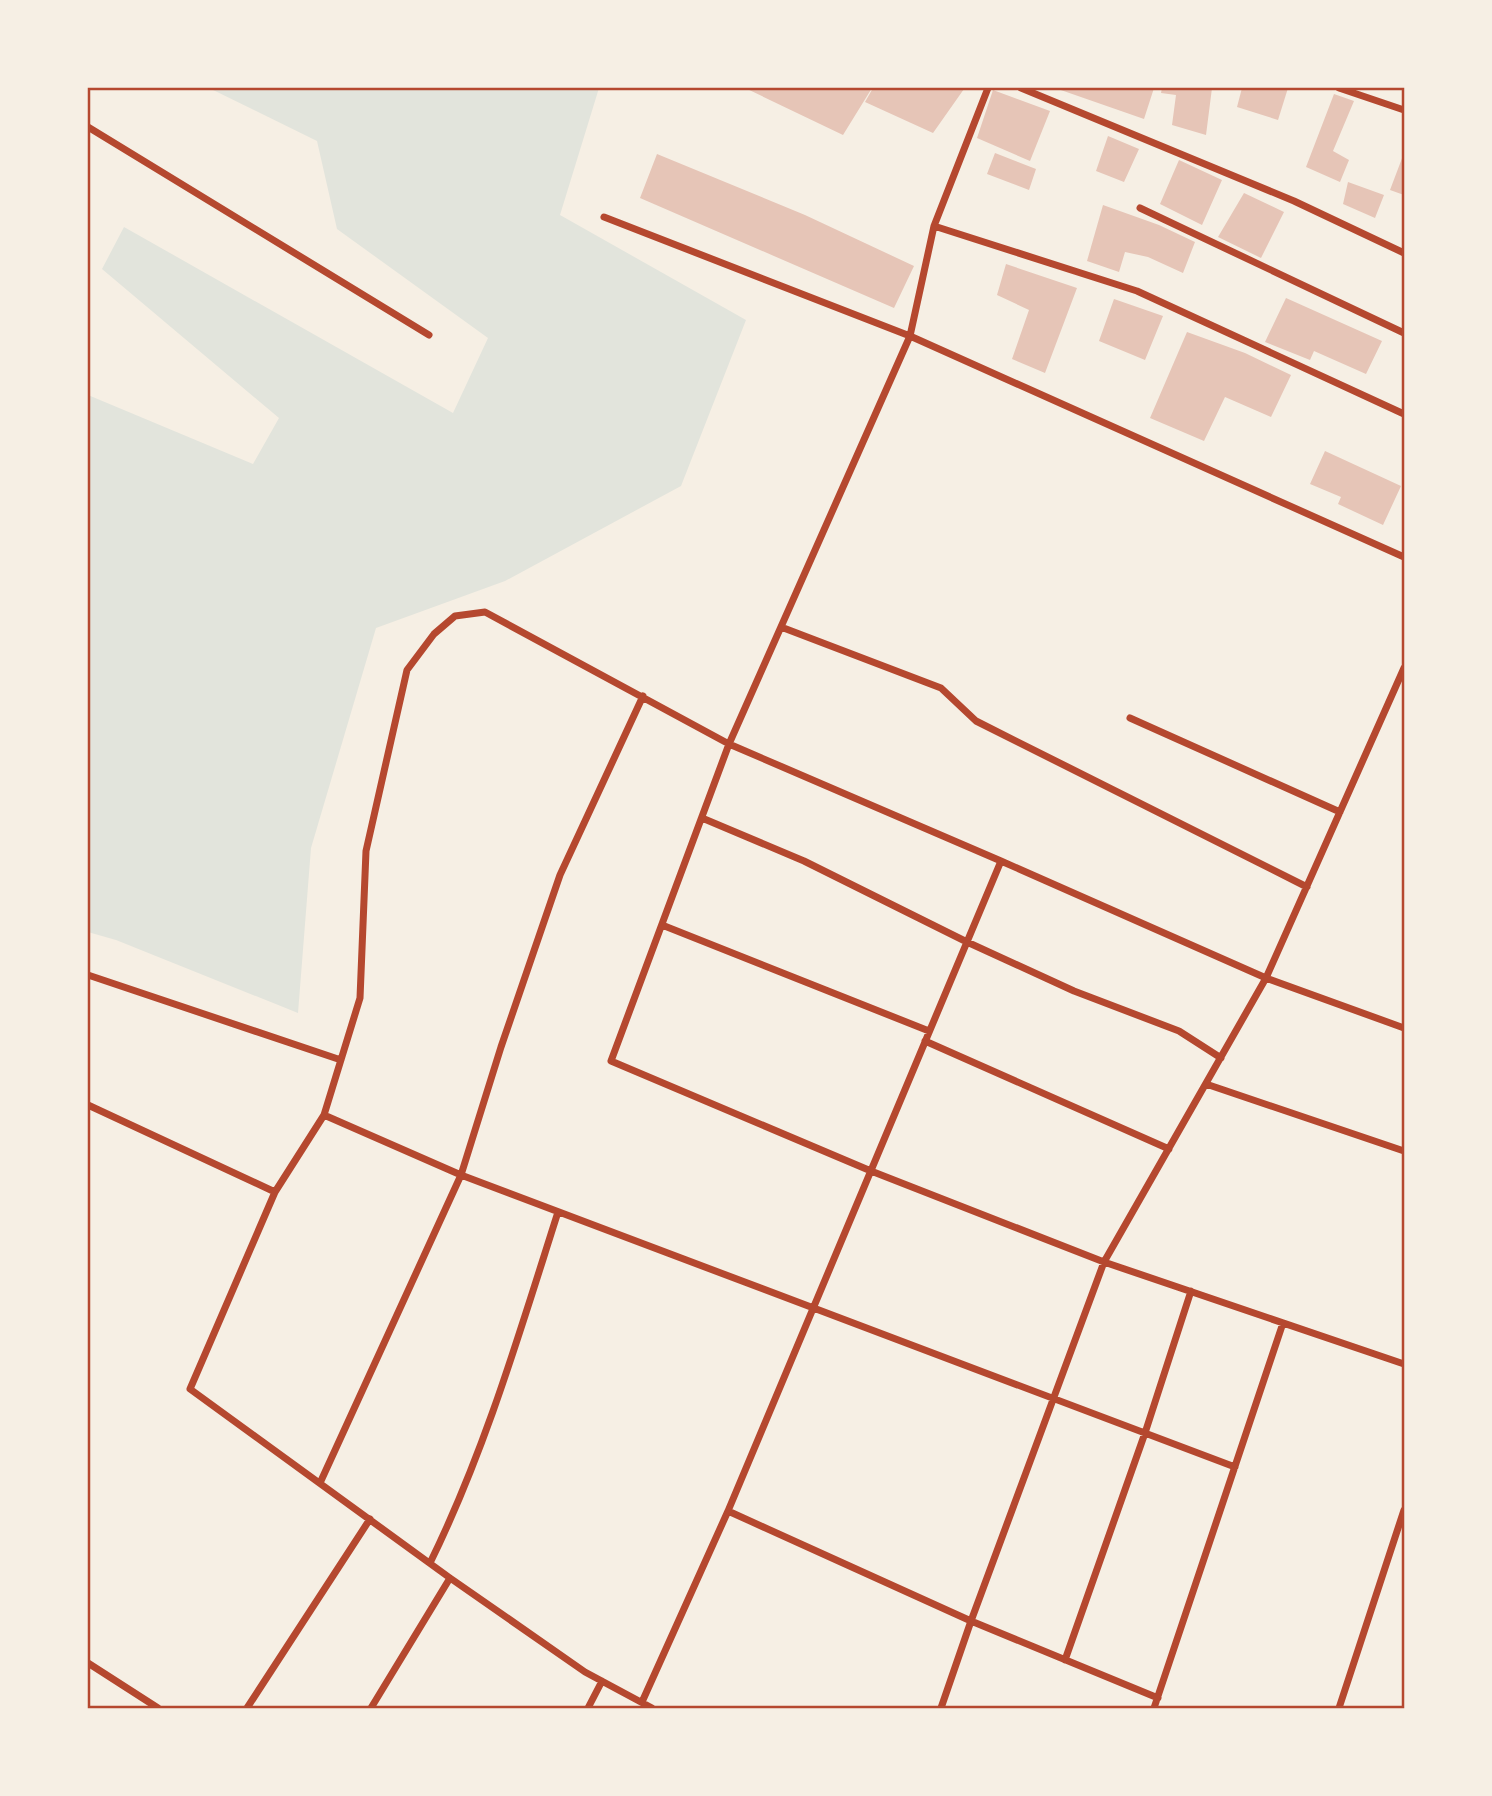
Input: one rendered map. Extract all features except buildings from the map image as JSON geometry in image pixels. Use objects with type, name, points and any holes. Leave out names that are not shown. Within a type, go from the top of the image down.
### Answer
[{"type":"street","points":[[988,88],[934,226],[910,336],[729,744],[611,1061],[871,1171],[1104,1262],[1405,1364]]},
{"type":"street","points":[[1021,88],[1294,201],[1405,253]]},
{"type":"street","points":[[1339,88],[1405,110]]},
{"type":"street","points":[[88,127],[429,335]]},
{"type":"street","points":[[1140,208],[1405,333]]},
{"type":"street","points":[[604,217],[910,336],[1405,557]]},
{"type":"street","points":[[934,226],[1137,291],[1405,414]]},
{"type":"street","points":[[652,1709],[585,1672],[450,1578],[190,1389],[275,1192],[324,1115],[360,998],[366,851],[407,670],[434,634],[455,616],[485,612],[729,744],[1266,978],[1405,1028]]},
{"type":"street","points":[[781,627],[941,688],[976,721],[1307,887]]},
{"type":"street","points":[[942,1709],[971,1621],[1104,1262],[1266,978],[1405,668]]},
{"type":"street","points":[[320,1483],[461,1175],[501,1047],[560,875],[643,696]]},
{"type":"street","points":[[1129,718],[1340,812]]},
{"type":"street","points":[[702,818],[804,862],[1074,991],[1179,1031],[1221,1058]]},
{"type":"street","points":[[642,1702],[729,1511],[1001,861]]},
{"type":"street","points":[[662,925],[929,1031]]},
{"type":"street","points":[[88,975],[341,1060]]},
{"type":"street","points":[[925,1041],[1169,1149]]},
{"type":"street","points":[[1206,1084],[1405,1151]]},
{"type":"street","points":[[88,1105],[275,1192]]},
{"type":"street","points":[[324,1115],[461,1175],[1235,1467]]},
{"type":"street","points":[[430,1563],[456,1510],[496,1407],[558,1212]]},
{"type":"street","points":[[1065,1660],[1145,1433],[1191,1291]]},
{"type":"street","points":[[1154,1709],[1283,1323]]},
{"type":"street","points":[[1339,1709],[1405,1510]]},
{"type":"street","points":[[729,1511],[971,1621],[1158,1698]]},
{"type":"street","points":[[247,1709],[370,1519]]},
{"type":"street","points":[[371,1709],[450,1578]]},
{"type":"street","points":[[88,1663],[158,1709]]},
{"type":"street","points":[[588,1709],[602,1681]]},
{"type":"shaded area","points":[[209,88],[599,88],[560,215],[746,320],[681,486],[505,581],[376,628],[311,848],[298,1013],[116,940],[88,932],[88,395],[253,464],[279,418],[102,269],[124,227],[453,413],[488,338],[337,229],[317,141]]}]
